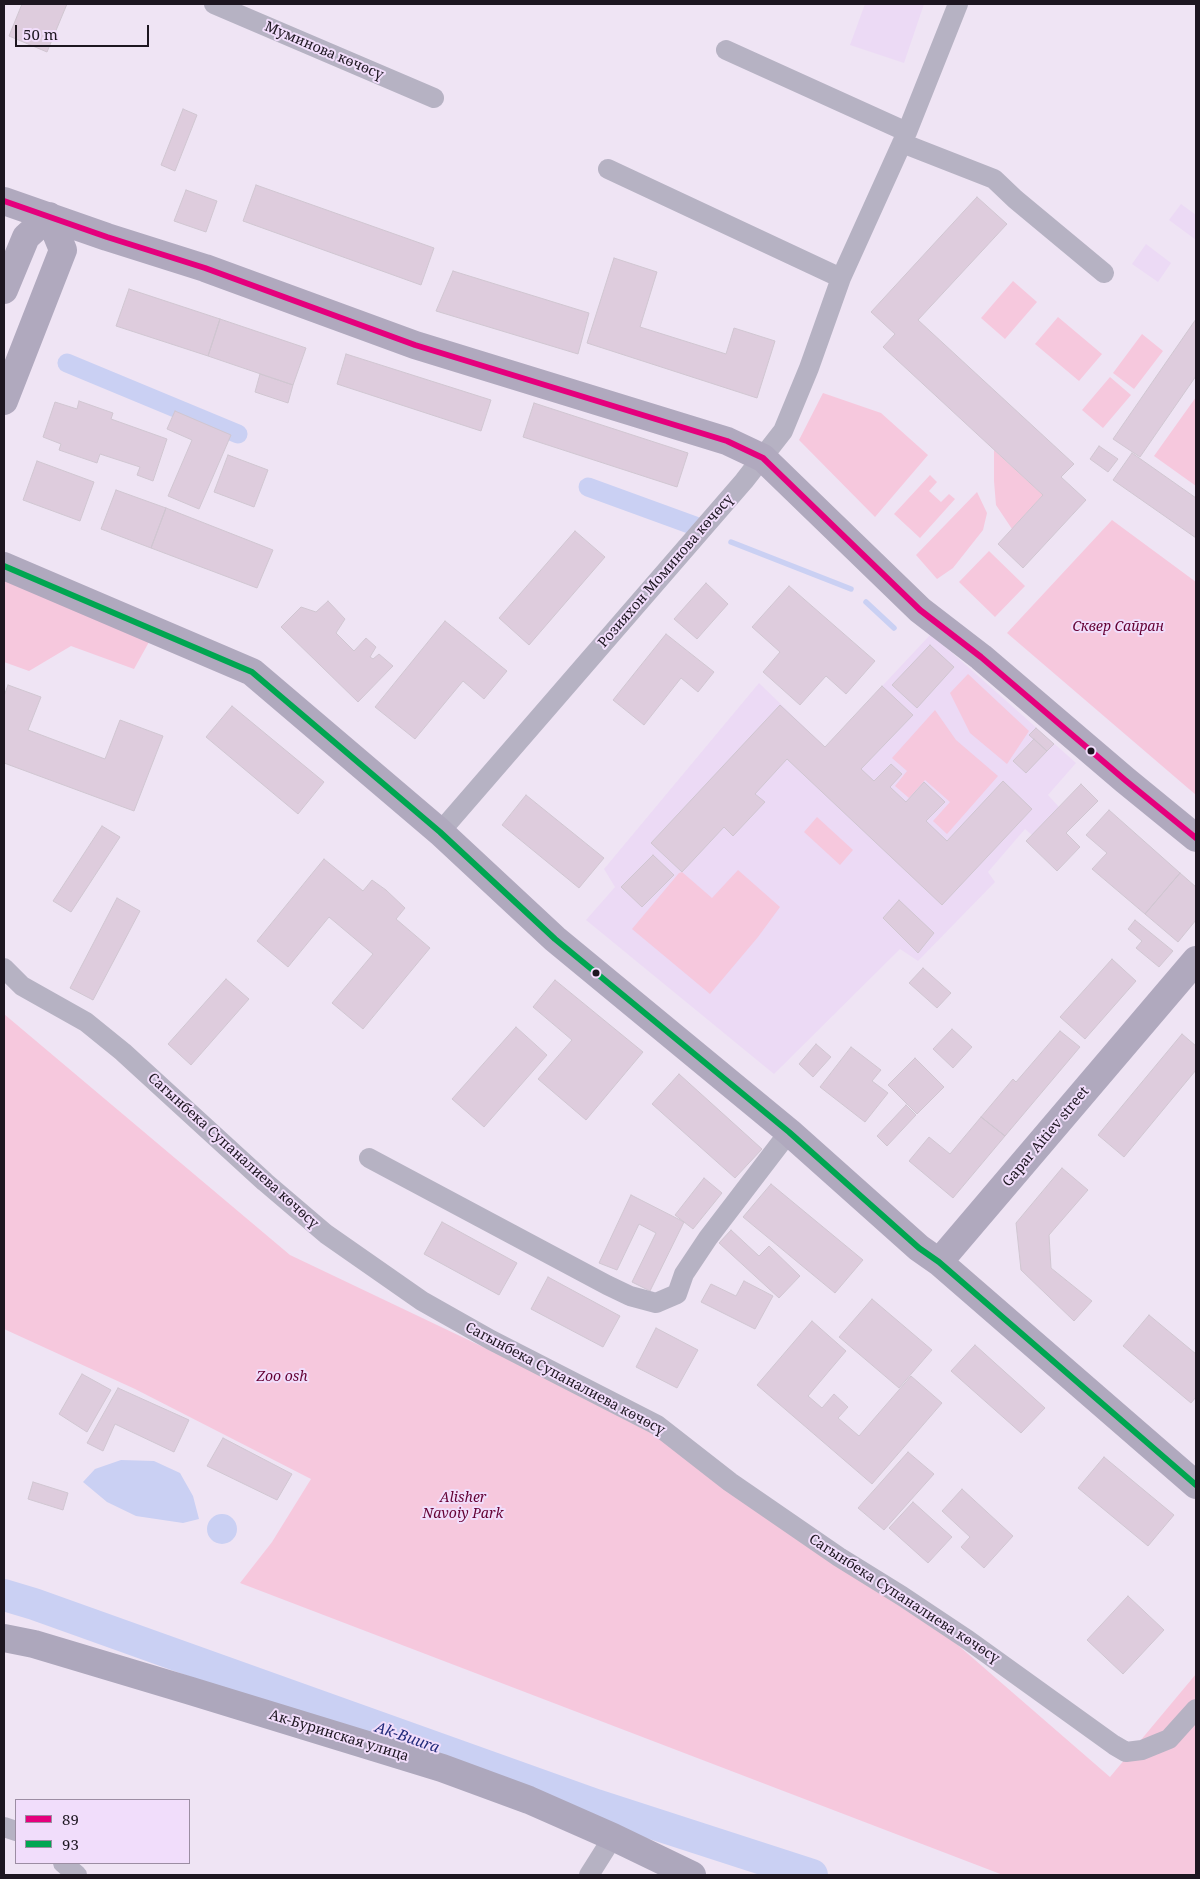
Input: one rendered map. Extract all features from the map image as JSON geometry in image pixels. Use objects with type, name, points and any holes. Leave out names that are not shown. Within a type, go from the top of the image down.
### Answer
[{"type":"main road","points":[[4,200],[107,237],[205,268],[415,344],[727,441],[763,458],[920,610],[981,657],[1196,838]]},
{"type":"main road","points":[[4,290],[26,237],[49,216]]},
{"type":"main road","points":[[4,401],[63,250],[49,216]]},
{"type":"main road","points":[[4,566],[252,672],[440,832],[555,939],[789,1132],[919,1248],[938,1262],[1196,1486]]},
{"type":"main road","name":"Gapar Aitiev street","points":[[938,1262],[1196,960]]},
{"type":"street","name":"Муминова көчөсү","points":[[214,4],[434,98]]},
{"type":"street","name":"Розияхон Моминова көчөсү","points":[[440,832],[763,458],[782,432],[810,368],[841,278],[905,137],[958,4]]},
{"type":"street","points":[[726,50],[994,179],[1104,274]]},
{"type":"street","points":[[608,169],[841,278]]},
{"type":"street","name":"Сагынбека Супаналиева көчөсү","points":[[4,968],[22,986],[86,1022],[264,1182],[326,1234],[422,1301],[508,1349],[657,1425],[746,1493],[839,1557],[968,1640],[1114,1745],[1126,1752],[1142,1750],[1170,1739],[1196,1710]]},
{"type":"street","points":[[369,1158],[607,1286],[630,1296],[656,1303],[677,1294],[684,1274],[703,1245],[789,1132]]},
{"type":"street","name":"Ак-Буринская улица","points":[[4,1638],[34,1644],[442,1768],[529,1800],[613,1836],[692,1875]]},
{"type":"street","points":[[589,1875],[613,1836]]},
{"type":"street","points":[[55,1875],[63,1864]]},
{"type":"street","points":[[65,1864],[77,1875]]},
{"type":"shaded area","points":[[865,4],[924,4],[904,63],[850,45]]},
{"type":"shaded area","points":[[1181,204],[1196,215],[1196,240],[1169,220]]},
{"type":"shaded area","points":[[1146,244],[1171,263],[1158,282],[1132,264]]},
{"type":"shaded area","points":[[931,634],[1076,763],[1048,795],[1059,807],[1033,836],[1025,829],[988,872],[995,882],[918,961],[900,949],[774,1074],[586,920],[615,887],[604,869],[759,683],[825,747]]},
{"type":"green space","points":[[1013,281],[1037,302],[1005,339],[981,318]]},
{"type":"green space","points":[[1058,317],[1102,354],[1079,381],[1035,344]]},
{"type":"green space","points":[[1142,334],[1163,351],[1134,389],[1113,373]]},
{"type":"green space","points":[[1110,377],[1131,395],[1103,428],[1082,410]]},
{"type":"green space","points":[[823,393],[881,413],[928,455],[875,517],[799,440]]},
{"type":"green space","points":[[1196,397],[1196,486],[1154,456]]},
{"type":"green space","points":[[994,450],[1043,495],[1012,529],[996,505]]},
{"type":"green space","points":[[930,475],[937,482],[929,491],[941,502],[949,494],[955,499],[920,538],[894,514]]},
{"type":"green space","points":[[977,492],[987,513],[983,530],[953,568],[937,579],[916,555]]},
{"type":"green space","name":"Сквер Сайран","points":[[1112,520],[1196,582],[1196,795],[1007,633]]},
{"type":"green space","points":[[989,551],[1025,586],[995,617],[959,582]]},
{"type":"green space","points":[[4,576],[149,642],[134,669],[71,646],[29,671],[4,662]]},
{"type":"green space","points":[[968,674],[1029,731],[1007,764],[970,733],[950,693]]},
{"type":"green space","points":[[935,710],[956,740],[998,776],[947,834],[933,821],[950,802],[925,780],[909,798],[895,786],[907,771],[892,758]]},
{"type":"green space","points":[[817,817],[853,850],[840,865],[804,832]]},
{"type":"green space","points":[[738,870],[780,907],[758,937],[710,994],[632,929],[679,873],[682,872],[712,898]]},
{"type":"green space","name":"Alisher Navoiy Park","points":[[4,1014],[290,1255],[649,1426],[937,1627],[1110,1777],[1196,1674],[1196,1875],[1003,1875],[240,1583],[272,1542],[311,1479],[135,1389],[4,1329]]},
{"type":"water","points":[[121,1460],[154,1461],[180,1473],[193,1496],[199,1519],[183,1523],[136,1516],[107,1502],[83,1482],[95,1469]]},
{"type":"water","points":[[222,1514],[228,1515],[236,1523],[236,1535],[228,1543],[222,1544],[216,1543],[208,1535],[207,1529],[208,1523],[216,1515]]},
{"type":"building","points":[[22,4],[67,4],[47,52],[9,36]]},
{"type":"building","points":[[183,109],[197,115],[175,171],[161,165]]},
{"type":"building","points":[[256,185],[434,248],[421,285],[243,221]]},
{"type":"building","points":[[186,190],[217,201],[206,232],[174,221]]},
{"type":"building","points":[[977,197],[1007,224],[918,320],[1074,464],[1061,477],[1086,500],[1023,568],[998,544],[1043,495],[883,347],[895,334],[871,312]]},
{"type":"building","points":[[614,258],[657,272],[640,327],[726,354],[734,328],[775,341],[757,398],[587,343]]},
{"type":"building","points":[[453,271],[589,313],[578,354],[436,311]]},
{"type":"building","points":[[129,289],[220,319],[208,356],[116,326]]},
{"type":"building","points":[[220,319],[306,348],[293,385],[208,356]]},
{"type":"building","points":[[1196,319],[1196,376],[1140,457],[1113,439]]},
{"type":"building","points":[[346,354],[491,400],[481,431],[337,384]]},
{"type":"building","points":[[260,374],[293,385],[288,403],[255,392]]},
{"type":"building","points":[[79,401],[113,413],[111,419],[167,439],[153,481],[137,475],[140,467],[100,454],[97,463],[59,450],[61,444],[43,437],[55,402],[77,409]]},
{"type":"building","points":[[534,403],[688,453],[677,487],[523,437]]},
{"type":"building","points":[[175,411],[231,435],[199,509],[168,496],[192,440],[167,429]]},
{"type":"building","points":[[1099,446],[1118,459],[1108,472],[1090,459]]},
{"type":"building","points":[[1132,453],[1196,498],[1196,538],[1113,480]]},
{"type":"building","points":[[228,455],[268,470],[254,507],[214,492]]},
{"type":"building","points":[[37,461],[94,482],[80,521],[23,500]]},
{"type":"building","points":[[116,490],[166,508],[151,548],[101,529]]},
{"type":"building","points":[[166,508],[273,550],[257,588],[151,548]]},
{"type":"building","points":[[575,531],[605,557],[529,645],[499,618]]},
{"type":"building","points":[[706,583],[728,604],[697,639],[674,619]]},
{"type":"building","points":[[789,586],[875,661],[846,694],[826,676],[800,705],[763,672],[780,652],[752,627]]},
{"type":"building","points":[[328,601],[345,619],[336,633],[354,651],[366,638],[376,647],[370,657],[373,659],[379,654],[393,666],[358,702],[281,627],[301,607],[316,612]]},
{"type":"building","points":[[445,621],[507,671],[484,699],[463,681],[415,739],[375,707]]},
{"type":"building","points":[[666,634],[714,672],[698,692],[681,678],[644,725],[613,700]]},
{"type":"building","points":[[930,645],[954,667],[917,708],[892,685]]},
{"type":"building","points":[[8,685],[41,697],[28,730],[105,759],[120,720],[163,736],[134,811],[4,763],[4,696]]},
{"type":"building","points":[[882,686],[913,715],[861,769],[874,781],[891,764],[902,774],[890,787],[906,802],[924,782],[945,802],[926,821],[947,841],[1003,781],[1032,809],[942,905],[787,759],[755,794],[765,802],[733,836],[724,827],[682,872],[651,843],[780,705],[825,747]]},
{"type":"building","points":[[232,706],[324,782],[298,814],[206,737]]},
{"type":"building","points":[[1036,728],[1054,744],[1047,751],[1029,735]]},
{"type":"building","points":[[1034,739],[1047,751],[1026,773],[1013,761]]},
{"type":"building","points":[[1081,784],[1098,801],[1066,833],[1080,847],[1057,871],[1026,841]]},
{"type":"building","points":[[526,795],[604,858],[579,888],[502,825]]},
{"type":"building","points":[[1109,810],[1180,873],[1145,914],[1092,869],[1107,853],[1086,835]]},
{"type":"building","points":[[102,826],[120,837],[71,912],[53,901]]},
{"type":"building","points":[[653,855],[674,875],[642,907],[621,887]]},
{"type":"building","points":[[324,859],[363,891],[372,880],[386,890],[405,908],[396,919],[430,948],[363,1029],[332,1003],[373,954],[329,917],[288,967],[257,941]]},
{"type":"building","points":[[1180,873],[1196,887],[1196,920],[1178,942],[1145,914]]},
{"type":"building","points":[[117,898],[140,911],[93,1000],[70,988]]},
{"type":"building","points":[[899,900],[934,933],[918,953],[883,918]]},
{"type":"building","points":[[1135,920],[1173,951],[1159,967],[1136,948],[1142,941],[1128,929]]},
{"type":"building","points":[[1112,959],[1136,981],[1085,1039],[1060,1017]]},
{"type":"building","points":[[923,968],[951,993],[937,1008],[909,983]]},
{"type":"building","points":[[226,979],[249,999],[191,1065],[168,1044]]},
{"type":"building","points":[[555,980],[643,1052],[586,1120],[538,1079],[572,1040],[533,1007]]},
{"type":"building","points":[[516,1027],[547,1055],[484,1127],[452,1099]]},
{"type":"building","points":[[952,1029],[972,1047],[953,1068],[933,1049]]},
{"type":"building","points":[[1060,1031],[1080,1047],[1005,1136],[981,1117],[1013,1079],[1016,1082]]},
{"type":"building","points":[[1182,1034],[1196,1046],[1196,1070],[1124,1157],[1098,1135]]},
{"type":"building","points":[[816,1044],[831,1057],[813,1077],[799,1064]]},
{"type":"building","points":[[851,1047],[881,1070],[872,1081],[888,1093],[865,1122],[820,1087]]},
{"type":"building","points":[[915,1058],[944,1087],[917,1114],[888,1085]]},
{"type":"building","points":[[679,1074],[762,1149],[735,1178],[652,1104]]},
{"type":"building","points":[[906,1105],[916,1115],[887,1146],[877,1136]]},
{"type":"building","points":[[981,1117],[1005,1136],[953,1198],[909,1161],[929,1137],[950,1154]]},
{"type":"building","points":[[1062,1168],[1088,1190],[1049,1235],[1051,1268],[1092,1301],[1074,1321],[1021,1270],[1016,1223]]},
{"type":"building","points":[[704,1178],[722,1193],[693,1229],[675,1215]]},
{"type":"building","points":[[771,1184],[863,1260],[835,1293],[743,1217]]},
{"type":"building","points":[[631,1195],[684,1222],[650,1291],[632,1282],[656,1233],[639,1224],[617,1270],[599,1263]]},
{"type":"building","points":[[442,1222],[517,1263],[499,1295],[424,1254]]},
{"type":"building","points":[[731,1230],[759,1256],[769,1246],[800,1276],[779,1298],[719,1243]]},
{"type":"building","points":[[548,1277],[620,1316],[603,1347],[531,1309]]},
{"type":"building","points":[[744,1281],[773,1296],[755,1329],[701,1302],[711,1284],[736,1296]]},
{"type":"building","points":[[872,1299],[932,1350],[899,1388],[839,1337]]},
{"type":"building","points":[[1149,1315],[1196,1354],[1196,1397],[1191,1403],[1123,1346]]},
{"type":"building","points":[[812,1321],[846,1351],[808,1396],[822,1408],[834,1394],[848,1407],[838,1418],[859,1436],[911,1376],[942,1403],[872,1484],[757,1385]]},
{"type":"building","points":[[656,1328],[698,1350],[677,1388],[636,1367]]},
{"type":"building","points":[[975,1345],[1045,1408],[1021,1433],[951,1371]]},
{"type":"building","points":[[82,1374],[111,1390],[87,1432],[59,1414]]},
{"type":"building","points":[[118,1388],[189,1420],[174,1452],[115,1424],[103,1451],[87,1443]]},
{"type":"building","points":[[223,1438],[292,1474],[277,1500],[207,1466]]},
{"type":"building","points":[[908,1452],[934,1474],[884,1530],[858,1508]]},
{"type":"building","points":[[1104,1457],[1174,1515],[1148,1546],[1078,1488]]},
{"type":"building","points":[[33,1482],[68,1493],[63,1510],[28,1499]]},
{"type":"building","points":[[962,1489],[1013,1536],[984,1568],[961,1547],[970,1537],[942,1511]]},
{"type":"building","points":[[913,1502],[952,1537],[928,1563],[889,1528]]},
{"type":"building","points":[[1128,1596],[1164,1630],[1123,1674],[1087,1640]]},
{"type":"waterway","points":[[67,363],[238,434]]},
{"type":"waterway","points":[[588,487],[695,526]]},
{"type":"waterway","points":[[731,542],[851,589]]},
{"type":"waterway","points":[[866,602],[894,628]]},
{"type":"waterway","name":"Ak-Buura","points":[[4,1595],[34,1604],[596,1805],[812,1875]]},
{"type":"transit line","name":"89","points":[[4,201],[107,237],[205,268],[415,345],[727,441],[763,458],[920,610],[981,657],[1196,838]]},
{"type":"transit line","name":"93","points":[[4,566],[252,672],[440,832],[555,939],[789,1132],[919,1248],[939,1262],[1196,1485]]},
{"type":"park label","name":"Zoo osh","points":[[282,1377]]}]
